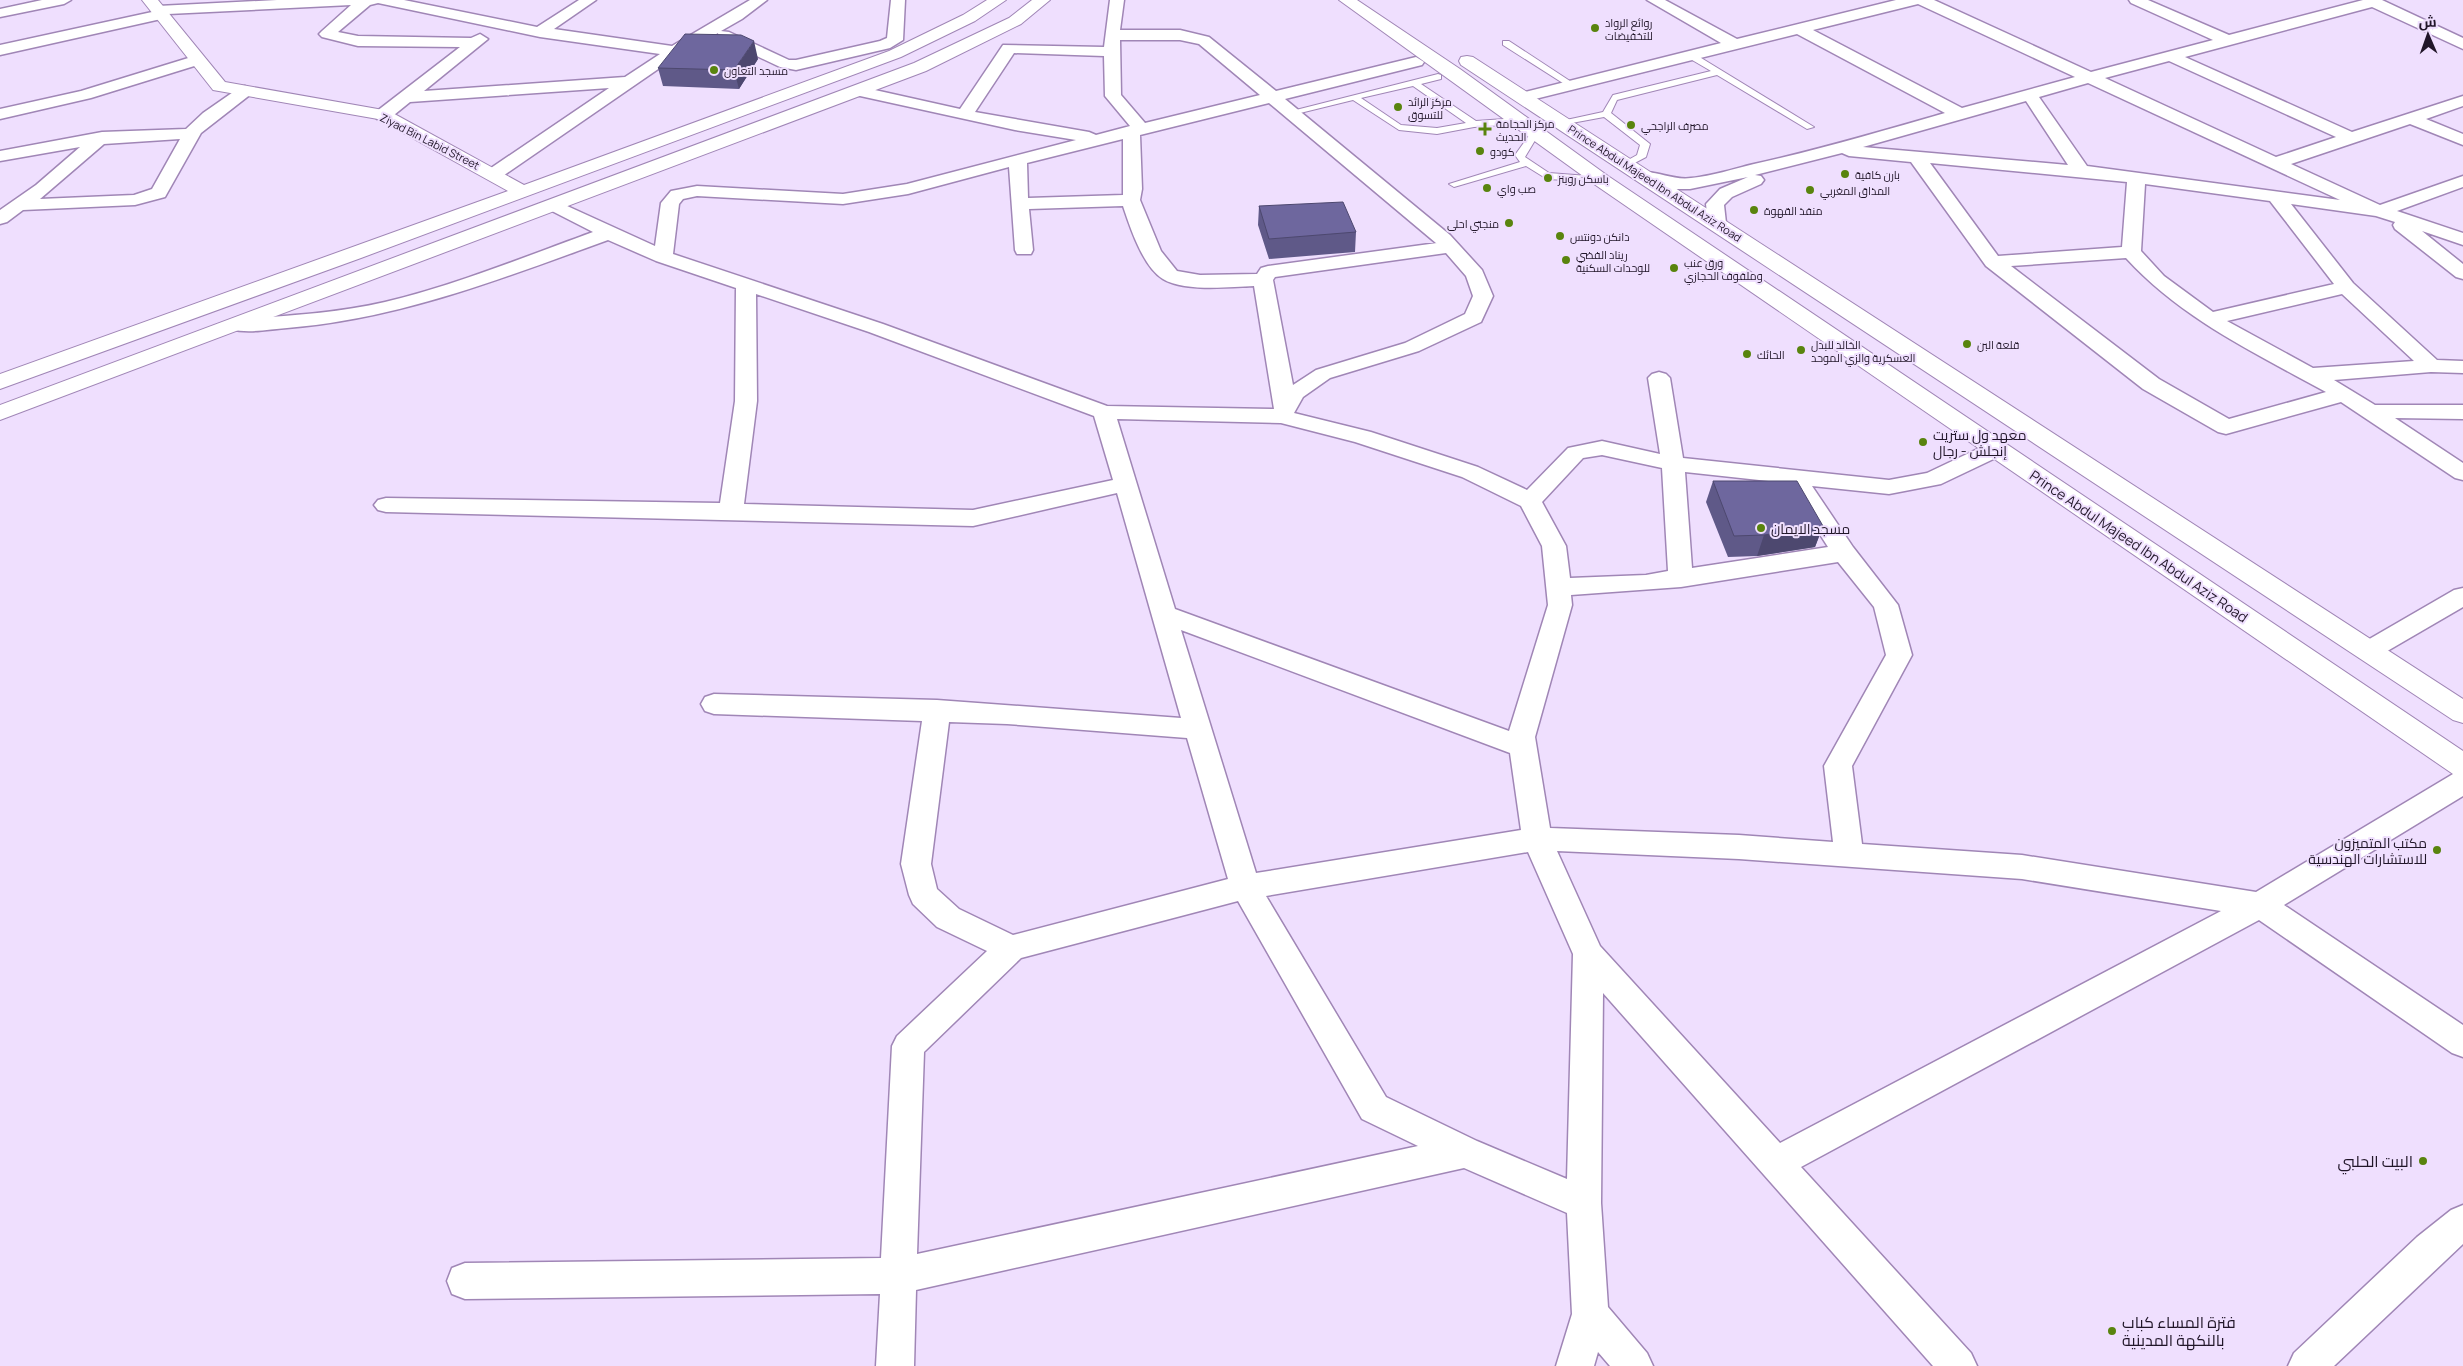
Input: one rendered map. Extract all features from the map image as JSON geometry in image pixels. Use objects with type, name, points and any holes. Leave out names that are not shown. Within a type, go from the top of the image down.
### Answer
[{"type":"main road","points":[[0,382],[523,192],[895,54],[969,18],[998,0]]},
{"type":"main road","points":[[0,413],[920,67],[1015,21],[1042,0]]},
{"type":"main road","name":"Prince Abdul Majeed Ibn Abdul Aziz Road","points":[[1374,0],[2463,713]]},
{"type":"main road","points":[[1340,3],[1416,62],[1519,121]]},
{"type":"main road","name":"Prince Abdul Majeed Ibn Abdul Aziz Road","points":[[1340,3],[1454,72],[1601,180],[2463,766]]},
{"type":"main road","name":"Ziyad Bin Labid Street","points":[[156,8],[220,86],[383,115],[494,174]]},
{"type":"main road","points":[[494,174],[523,192]]},
{"type":"street","points":[[0,13],[64,0]]},
{"type":"street","points":[[366,0],[327,34],[358,41],[476,43]]},
{"type":"street","points":[[0,50],[156,8],[373,0]]},
{"type":"street","points":[[382,0],[540,32],[674,51]]},
{"type":"street","points":[[540,32],[589,0]]},
{"type":"street","name":"Ziyad Bin Labid Street","points":[[494,174],[674,51],[713,30],[760,0]]},
{"type":"street","points":[[713,30],[786,64],[796,64],[885,45],[895,40],[898,0]]},
{"type":"street","points":[[1118,0],[1112,35],[1113,96],[1136,130],[1134,189],[1131,200],[1140,230],[1162,267],[1170,276],[1203,281],[1262,280]]},
{"type":"street","points":[[1654,0],[1734,44]]},
{"type":"street","points":[[1522,97],[1914,0]]},
{"type":"street","points":[[1922,0],[2383,213],[2463,239]]},
{"type":"street","points":[[2136,0],[2229,41]]},
{"type":"street","points":[[1645,177],[1674,184],[1690,184],[1801,159],[2091,77],[2371,1],[2463,44]]},
{"type":"street","points":[[383,115],[500,23]]},
{"type":"street","points":[[1798,28],[1960,114]]},
{"type":"street","points":[[1112,35],[1180,35],[1204,40],[1292,112],[1451,248],[1475,274],[1483,296],[1474,318],[1412,347],[1323,374],[1294,392],[1283,412]]},
{"type":"street","points":[[965,114],[1009,48],[1112,52]]},
{"type":"street","points":[[2170,56],[2351,138]]},
{"type":"street","points":[[0,114],[86,95],[198,60]]},
{"type":"street","points":[[663,256],[670,203],[677,195],[697,191],[842,199],[908,189],[1136,130],[1416,62]]},
{"type":"street","points":[[406,97],[629,82]]},
{"type":"street","points":[[19,205],[124,201],[153,196],[159,193],[192,134],[209,117],[245,91]]},
{"type":"street","points":[[857,91],[887,99],[1101,139]]},
{"type":"street","points":[[2030,95],[2081,171]]},
{"type":"street","points":[[2276,163],[2463,101]]},
{"type":"street","points":[[2410,118],[2463,140]]},
{"type":"street","points":[[0,156],[102,137],[192,134]]},
{"type":"street","points":[[0,218],[42,189],[102,137]]},
{"type":"street","points":[[1834,150],[2081,171],[2136,180],[2276,196],[2383,213],[2463,273]]},
{"type":"street","points":[[1918,157],[1993,262],[2151,384],[2226,427],[2344,394]]},
{"type":"street","points":[[1717,223],[1715,204],[1726,193],[1801,159]]},
{"type":"street","points":[[1018,160],[1019,204],[1024,250]]},
{"type":"street","points":[[2136,180],[2131,252],[2157,280],[2209,319],[2344,394],[2463,473]]},
{"type":"street","points":[[2383,213],[2463,181]]},
{"type":"street","points":[[2276,196],[2346,287],[2431,366]]},
{"type":"street","points":[[1019,204],[1131,200]]},
{"type":"street","points":[[554,205],[609,233],[663,256],[876,328],[1104,412],[1283,412],[1470,472],[1530,502],[1554,546],[1560,605],[1521,737],[1537,839],[1588,954],[1958,1366]]},
{"type":"street","points":[[238,325],[307,321],[385,308],[460,285],[609,233]]},
{"type":"street","points":[[1283,412],[1262,280],[1268,272],[1285,268],[1451,248]]},
{"type":"street","points":[[1993,262],[2131,252]]},
{"type":"street","points":[[731,511],[746,400],[746,284]]},
{"type":"street","points":[[2209,319],[2346,287]]},
{"type":"street","points":[[2309,375],[2431,366],[2463,367]]},
{"type":"street","points":[[1659,378],[1673,464],[1681,579]]},
{"type":"street","points":[[2369,411],[2463,412]]},
{"type":"street","points":[[1104,412],[1245,887],[1374,1108],[1465,1152],[1584,1203]]},
{"type":"street","points":[[1530,502],[1576,453],[1602,448],[1673,464],[1889,487],[1934,479],[1996,448]]},
{"type":"street","points":[[1795,478],[1844,553],[1886,605],[1899,655],[1838,766],[1849,855]]},
{"type":"street","points":[[386,505],[731,511],[973,518],[1126,484]]},
{"type":"street","points":[[1558,587],[1646,583],[1681,579],[1844,553]]},
{"type":"street","points":[[2368,651],[2463,596]]},
{"type":"street","points":[[1164,614],[1523,747]]},
{"type":"street","points":[[714,704],[1016,714],[1198,729]]},
{"type":"street","points":[[937,710],[916,864],[924,895],[948,918],[1011,948]]},
{"type":"street","points":[[1775,1163],[2260,905],[2463,782]]},
{"type":"street","points":[[895,1366],[908,1046],[1011,948],[1245,887],[1537,839],[1740,847],[2022,867],[2260,905],[2463,1043]]},
{"type":"street","points":[[1574,1366],[1590,1314],[1584,1203],[1588,954]]},
{"type":"street","points":[[465,1281],[899,1276],[1465,1152]]},
{"type":"street","points":[[2307,1366],[2430,1249],[2463,1222]]},
{"type":"street","points":[[1590,1314],[1634,1366]]},
{"type":"lane","points":[[1506,43],[1572,85]]},
{"type":"lane","points":[[1690,55],[1810,127]]},
{"type":"lane","points":[[1606,114],[1613,99],[1616,97],[1717,72]]},
{"type":"lane","points":[[1292,112],[1438,76]]},
{"type":"lane","points":[[1415,83],[1474,124]]},
{"type":"lane","points":[[1354,97],[1396,126],[1433,132],[1474,124],[1519,121],[1520,155],[1528,163],[1547,176],[1601,180]]},
{"type":"lane","points":[[1561,122],[1606,114],[1645,144],[1645,150],[1640,159],[1626,164]]},
{"type":"lane","points":[[1454,184],[1528,163]]},
{"type":"building","points":[[685,34],[741,35],[754,41],[734,70],[658,68]]},
{"type":"building","points":[[1343,202],[1356,232],[1269,239],[1259,206]]},
{"type":"building","points":[[1713,481],[1797,481],[1823,526],[1764,535],[1734,536]]},
{"type":"place","name":"روائع الرواد للتخفيضات","points":[[1595,28]]},
{"type":"place","name":"مسجد التعاون","points":[[714,70]]},
{"type":"place","name":"مركز الرائد للتسوق","points":[[1398,107]]},
{"type":"place","name":"مصرف الراجحي","points":[[1631,125]]},
{"type":"place","name":"مركز الحجامة الحديث","points":[[1485,129]]},
{"type":"place","name":"كودو","points":[[1480,151]]},
{"type":"place","name":"بارن كافية","points":[[1845,174]]},
{"type":"place","name":"باسكن روبنز","points":[[1548,178]]},
{"type":"place","name":"صب واي","points":[[1487,188]]},
{"type":"place","name":"المذاق المغربي","points":[[1810,190]]},
{"type":"place","name":"منفذ القهوة","points":[[1754,210]]},
{"type":"place","name":"منجتي احلى","points":[[1509,223]]},
{"type":"place","name":"دانكن دونتس","points":[[1560,236]]},
{"type":"place","name":"ريناد الفضي للوحدات السكنية","points":[[1566,260]]},
{"type":"place","name":"ورق عنب وملفوف الحجازي","points":[[1674,268]]},
{"type":"place","name":"قلعة البن","points":[[1967,344]]},
{"type":"place","name":"الخالد للبدل العسكرية والزي الموحد","points":[[1801,350]]},
{"type":"place","name":"الحائك","points":[[1747,354]]},
{"type":"place","name":"معهد ول ستريت إنجلش - رجال","points":[[1923,442]]},
{"type":"place","name":"مسجد الايمان","points":[[1761,528]]},
{"type":"place","name":"مكتب المتميزون للاستشارات الهندسية","points":[[2437,850]]},
{"type":"place","name":"البيت الحلبي","points":[[2423,1161]]},
{"type":"place","name":"فترة المساء كباب بالنكهة المدينية","points":[[2112,1331]]}]
